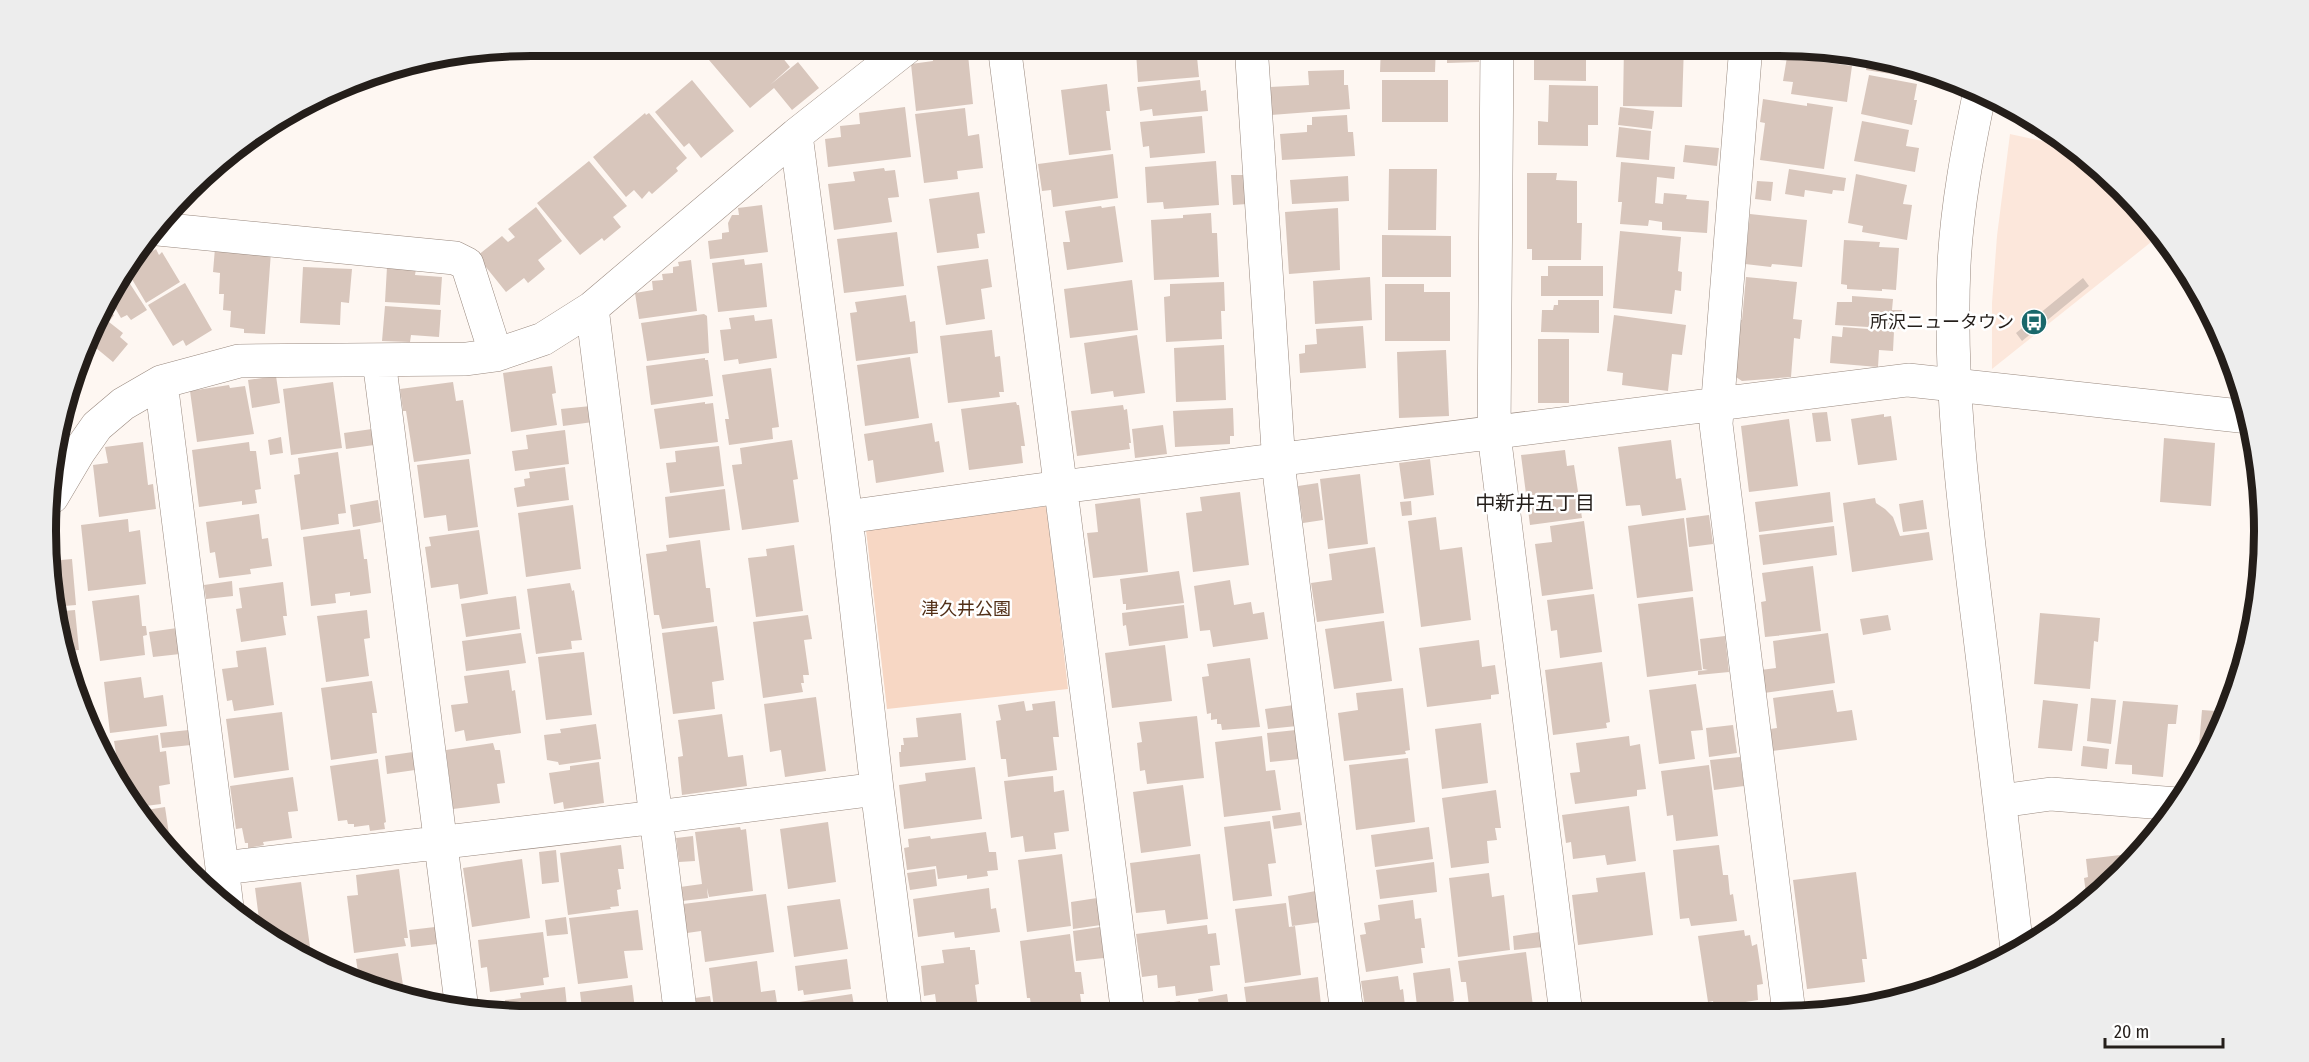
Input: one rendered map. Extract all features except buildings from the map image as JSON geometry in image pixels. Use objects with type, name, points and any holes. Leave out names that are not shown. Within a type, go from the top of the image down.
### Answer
[{"type":"street","points":[[58,485],[97,426],[123,404],[161,382],[239,361],[466,359],[496,355],[543,339],[592,308],[796,135],[896,56]]},
{"type":"street","points":[[1005,56],[1127,1006]]},
{"type":"street","points":[[1252,56],[1280,478],[1346,1006]]},
{"type":"street","points":[[1497,56],[1494,434],[1565,1006]]},
{"type":"street","points":[[1745,56],[1716,405],[1717,436],[1788,1006]]},
{"type":"street","points":[[1978,100],[1968,149],[1956,242],[1953,299],[1954,386],[1966,516],[2016,943]]},
{"type":"street","points":[[796,135],[846,517],[905,1006]]},
{"type":"street","points":[[164,230],[454,258],[467,264],[496,355]]},
{"type":"street","points":[[592,308],[680,1006]]},
{"type":"street","points":[[379,360],[461,1001]]},
{"type":"street","points":[[846,517],[1908,380],[2239,416]]},
{"type":"street","points":[[161,382],[226,895]]},
{"type":"street","points":[[223,868],[877,789]]},
{"type":"street","points":[[2001,801],[2051,794],[2167,803]]},
{"type":"shaded area","points":[[2010,134],[2052,143],[2067,154],[2114,195],[2154,240],[1992,369],[1992,303],[1997,236]]},
{"type":"green space","name":"津久井公園","points":[[1047,506],[1068,689],[887,709],[866,530]]},
{"type":"place","name":"所沢ニュータウン","points":[[2034,322]]},
{"type":"district","name":"中新井五丁目","points":[[1535,503]]}]
